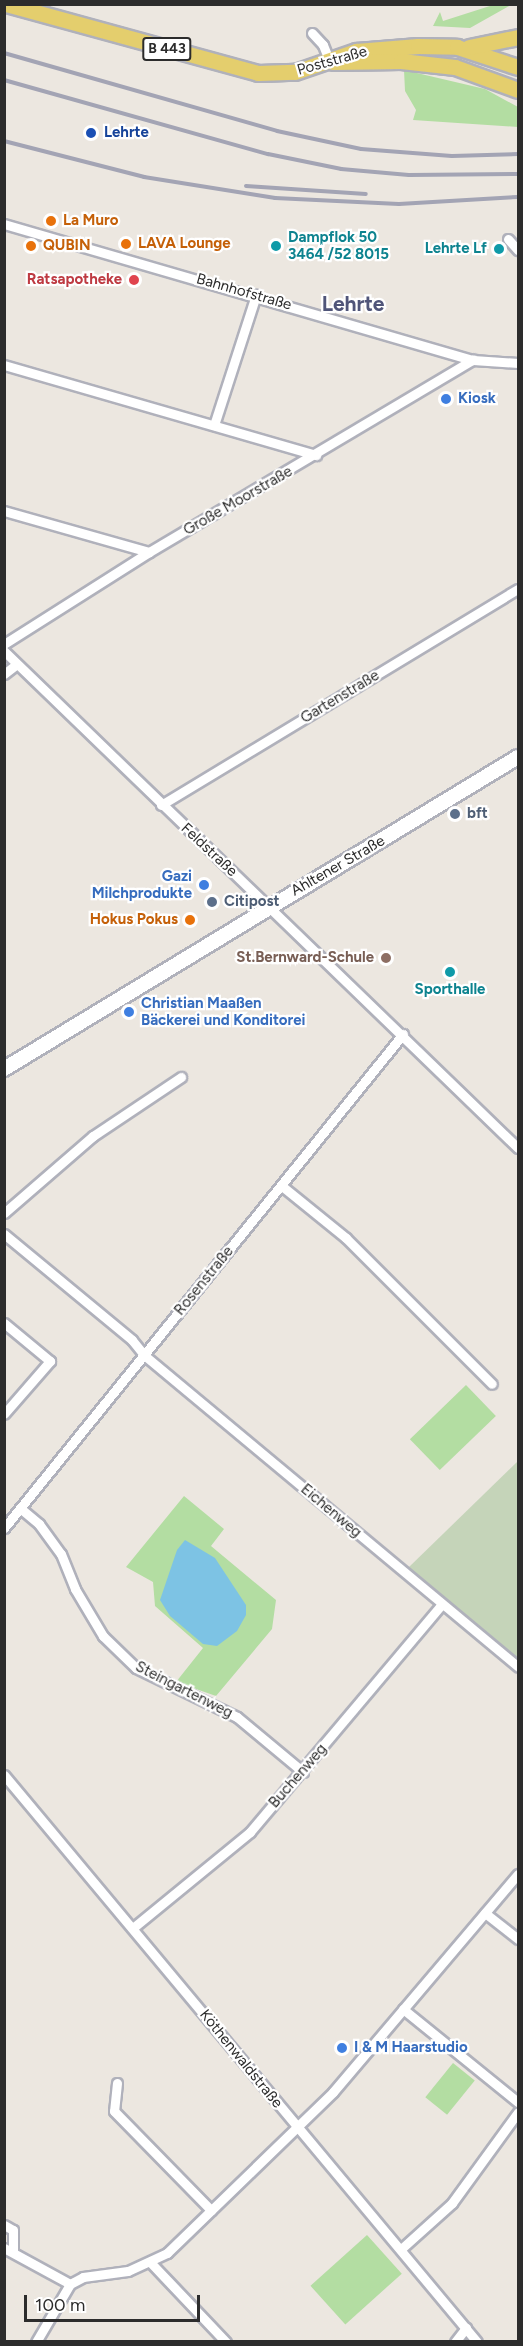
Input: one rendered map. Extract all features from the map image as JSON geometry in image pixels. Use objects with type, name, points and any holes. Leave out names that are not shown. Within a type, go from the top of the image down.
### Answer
[{"type":"main road","name":"Poststraße","points":[[6,4],[258,73],[295,72],[330,62],[356,51],[457,47],[519,67]]},
{"type":"main road","points":[[457,47],[519,38]]},
{"type":"main road","name":"B 443","points":[[330,62],[401,61],[455,66],[519,90]]},
{"type":"main road","name":"Ahltener Straße","points":[[4,1069],[519,757]]},
{"type":"street","points":[[312,33],[323,45],[330,62]]},
{"type":"street","name":"Bahnhofstraße","points":[[4,224],[256,295],[473,360],[519,363]]},
{"type":"street","points":[[508,238],[519,250]]},
{"type":"street","points":[[214,425],[256,295]]},
{"type":"street","name":"Große Moorstraße","points":[[4,644],[149,552],[473,360]]},
{"type":"street","points":[[4,365],[316,455]]},
{"type":"street","points":[[4,511],[149,552]]},
{"type":"street","name":"Gartenstraße","points":[[161,805],[519,589]]},
{"type":"street","name":"Feldstraße","points":[[4,651],[519,1148]]},
{"type":"street","points":[[4,674],[17,664]]},
{"type":"street","name":"Rosenstraße","points":[[4,1528],[403,1035]]},
{"type":"street","points":[[4,1213],[93,1136],[181,1077]]},
{"type":"street","points":[[282,1186],[346,1238],[492,1384]]},
{"type":"street","name":"Eichenweg","points":[[4,1234],[132,1340],[144,1355],[519,1667]]},
{"type":"street","points":[[4,1323],[50,1362],[7,1407]]},
{"type":"street","name":"Steingartenweg","points":[[20,1508],[39,1524],[61,1554],[75,1589],[103,1636],[136,1668],[237,1717],[303,1772]]},
{"type":"street","name":"Buchenweg","points":[[134,1927],[250,1832],[303,1772],[442,1604]]},
{"type":"street","name":"Köthenwaldstraße","points":[[4,1775],[134,1927],[296,2127],[477,2342]]},
{"type":"street","points":[[36,2342],[70,2284],[83,2277],[128,2271],[151,2263],[167,2253],[333,2092],[519,1874]]},
{"type":"street","points":[[485,1913],[519,1939]]},
{"type":"street","points":[[403,2009],[519,2102]]},
{"type":"street","points":[[117,2083],[114,2111],[211,2210]]},
{"type":"street","points":[[401,2249],[452,2203],[519,2112]]},
{"type":"street","points":[[4,2225],[13,2230],[9,2250],[70,2284]]},
{"type":"street","points":[[151,2263],[226,2342]]},
{"type":"street","points":[[455,2342],[466,2328]]},
{"type":"green space","points":[[493,5],[511,5],[470,28],[433,26],[440,12],[443,21]]},
{"type":"green space","points":[[404,70],[485,89],[518,107],[518,127],[413,120],[416,110],[405,91]]},
{"type":"green space","points":[[466,1385],[496,1416],[440,1470],[410,1439]]},
{"type":"green space","points":[[518,1461],[518,1658],[408,1568]]},
{"type":"green space","points":[[184,1496],[224,1529],[211,1546],[276,1600],[272,1629],[216,1696],[176,1682],[203,1648],[155,1606],[153,1582],[126,1567]]},
{"type":"green space","points":[[453,2063],[475,2081],[447,2115],[425,2097]]},
{"type":"green space","points":[[367,2235],[402,2274],[345,2324],[311,2286]]},
{"type":"water","points":[[185,1540],[215,1558],[246,1605],[246,1615],[237,1631],[217,1646],[203,1644],[170,1616],[160,1600],[177,1550]]},
{"type":"railway","points":[[4,53],[277,131],[361,149],[452,156],[518,154]]},
{"type":"railway","points":[[4,80],[268,154],[341,169],[409,175],[518,174]]},
{"type":"railway","points":[[4,141],[144,177],[275,198],[399,204],[518,197]]},
{"type":"railway","points":[[246,186],[366,194]]},
{"type":"place","name":"Lehrte","points":[[91,133]]},
{"type":"place","name":"La Muro","points":[[51,221]]},
{"type":"place","name":"LAVA Lounge","points":[[126,244]]},
{"type":"place","name":"QUBIN","points":[[31,246]]},
{"type":"place","name":"Dampflok 50 3464 /52 8015","points":[[276,246]]},
{"type":"place","name":"Lehrte Lf","points":[[499,249]]},
{"type":"place","name":"Ratsapotheke","points":[[134,280]]},
{"type":"place","name":"Kiosk","points":[[446,399]]},
{"type":"place","name":"bft","points":[[455,814]]},
{"type":"place","name":"Gazi Milchprodukte","points":[[204,885]]},
{"type":"place","name":"Citipost","points":[[212,902]]},
{"type":"place","name":"Hokus Pokus","points":[[190,920]]},
{"type":"place","name":"St.Bernward-Schule","points":[[386,958]]},
{"type":"place","name":"Sporthalle","points":[[450,972]]},
{"type":"place","name":"Christian Maaßen Bäckerei und Konditorei","points":[[129,1012]]},
{"type":"place","name":"I & M Haarstudio","points":[[342,2048]]},
{"type":"district","name":"Lehrte","points":[[353,304]]}]
